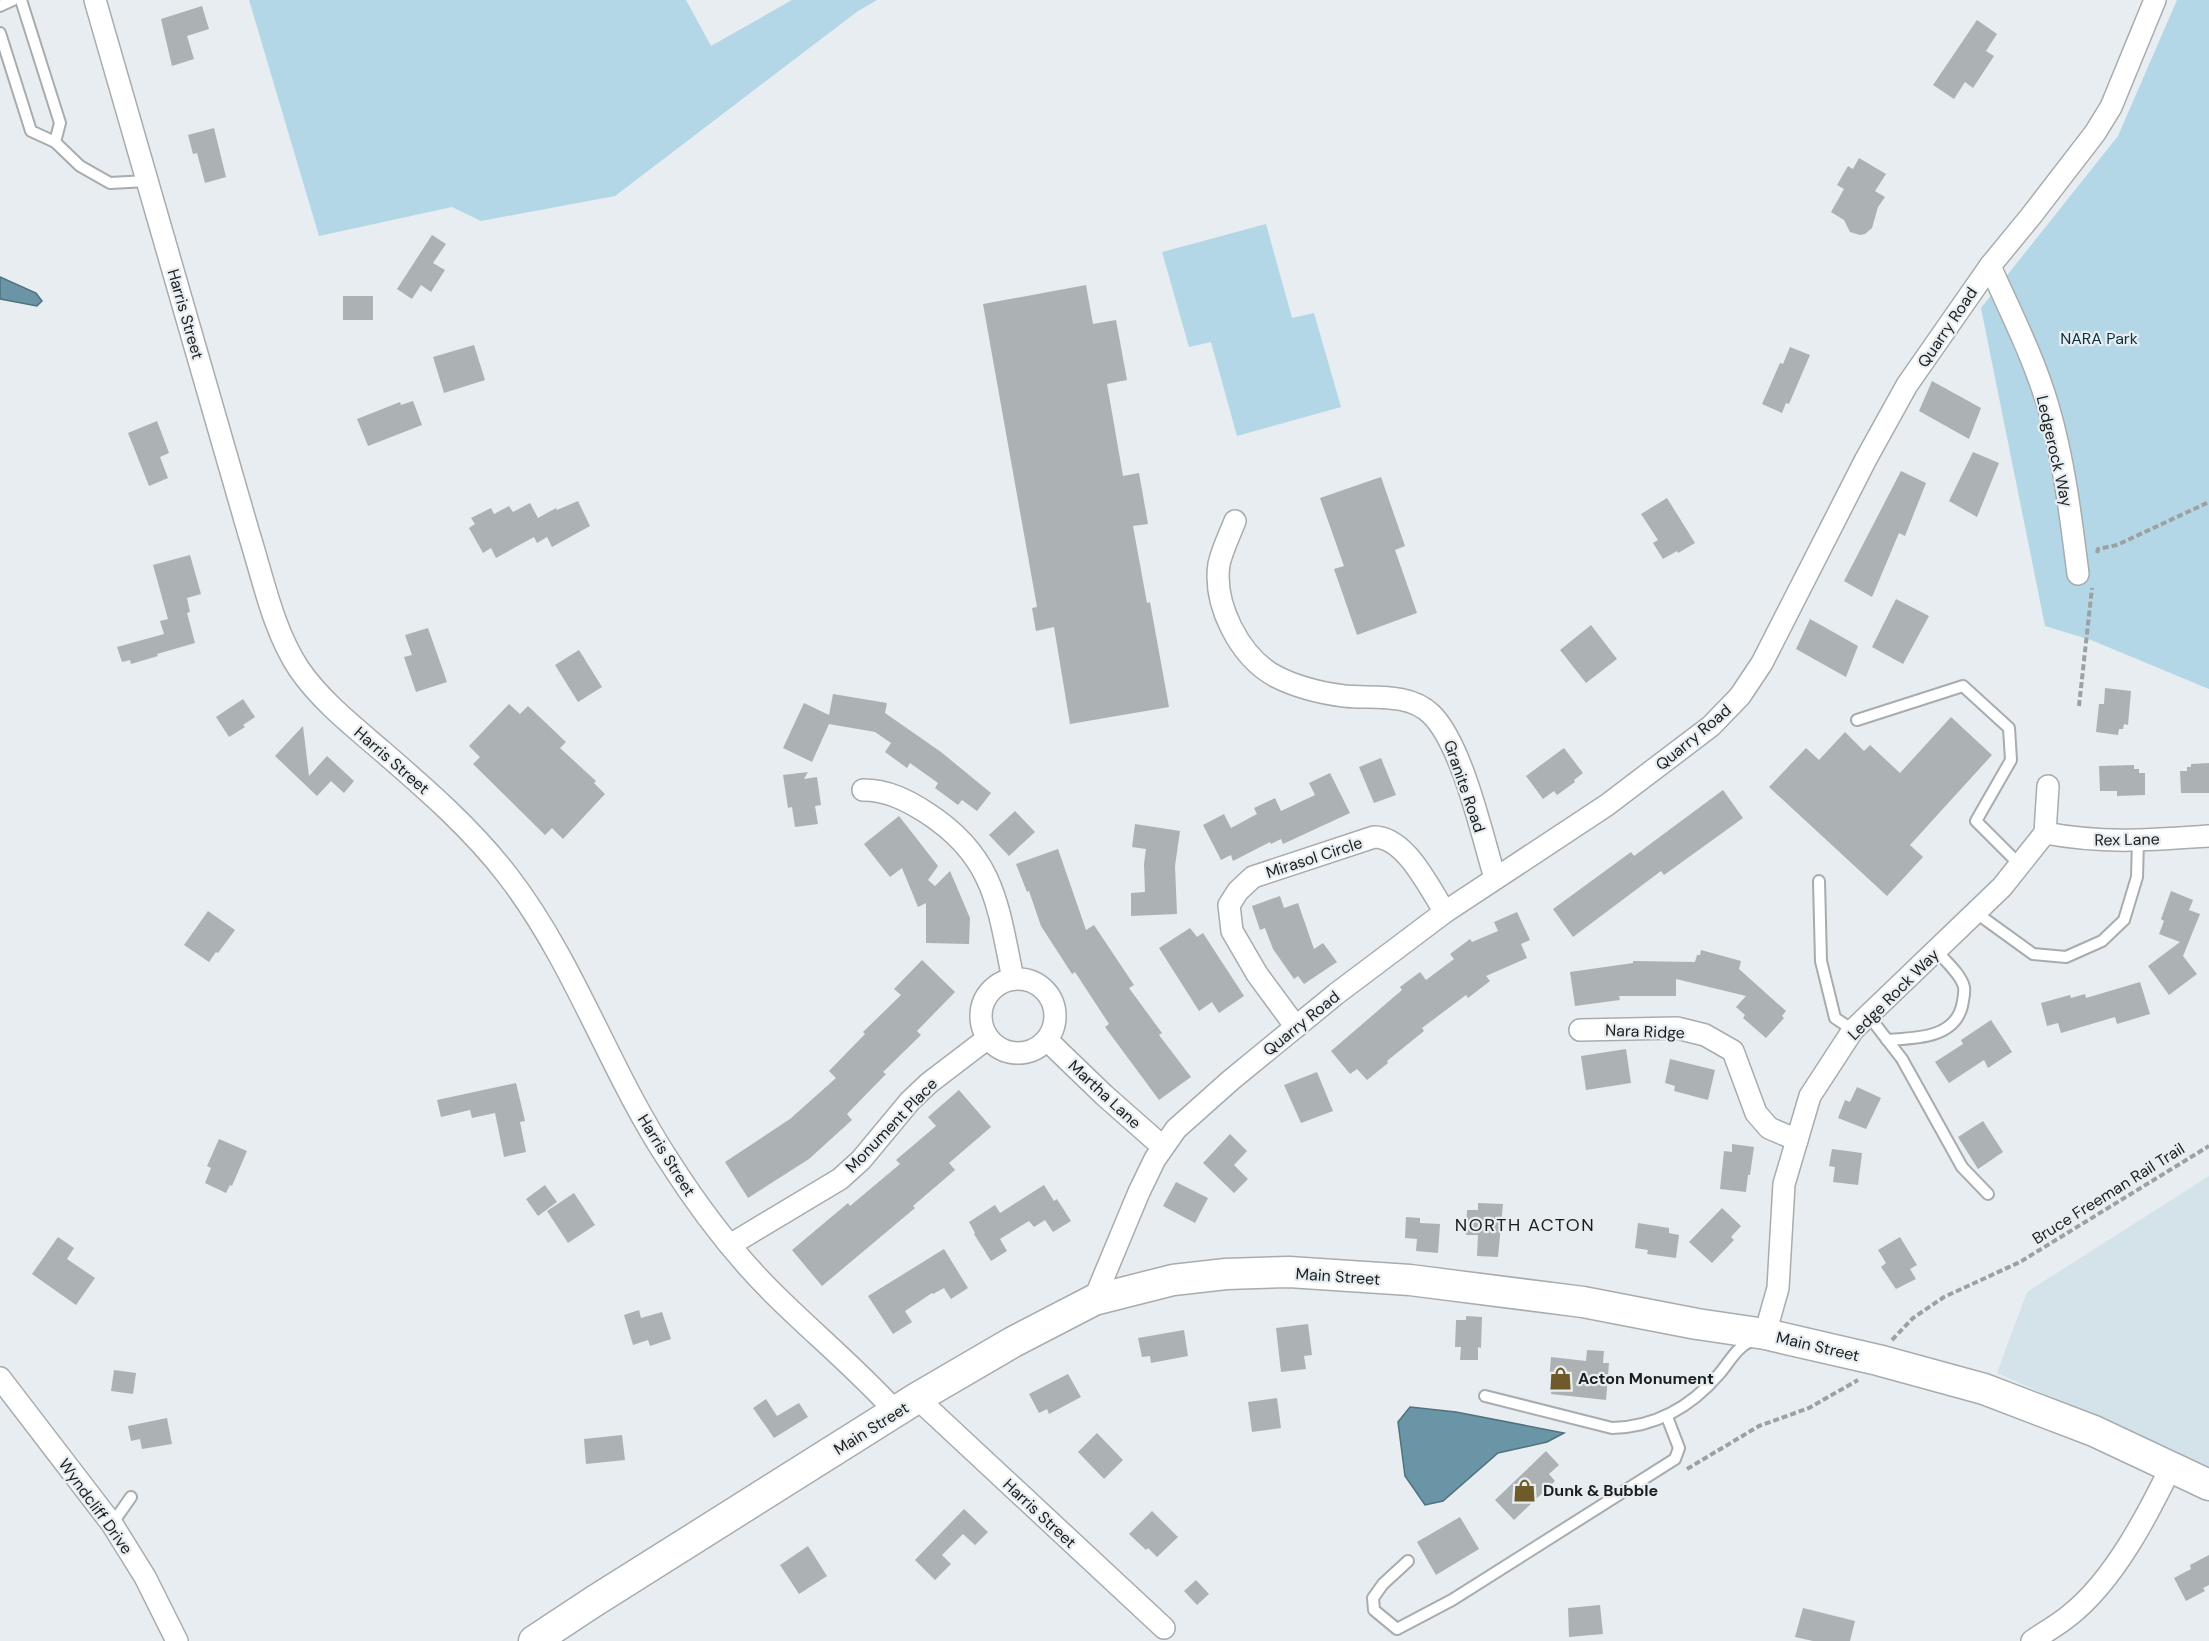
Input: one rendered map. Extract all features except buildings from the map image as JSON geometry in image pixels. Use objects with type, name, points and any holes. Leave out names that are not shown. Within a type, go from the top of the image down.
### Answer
[{"type":"main road","name":"Main Street","points":[[534,1641],[906,1405],[1013,1342],[1094,1300],[1173,1280],[1236,1273],[1289,1272],[1410,1280],[1583,1302],[1697,1324],[1765,1334],[1878,1360],[1984,1389],[2094,1431],[2209,1485]]},
{"type":"street","name":"Harris Street","points":[[95,0],[249,534],[279,628],[298,668],[313,687],[352,725],[456,818],[479,841],[508,877],[550,940],[654,1138],[692,1196],[730,1245],[771,1291],[865,1378],[906,1405],[1164,1628]]},
{"type":"street","name":"Quarry Road","points":[[1094,1300],[1139,1192],[1163,1147],[1176,1129],[1231,1080],[1336,994],[1445,912],[1607,805],[1711,726],[1740,696],[1762,663],[1866,459],[1907,385],[1990,266],[2103,121],[2124,80],[2156,0]]},
{"type":"street","name":"Ledgerock Way","points":[[1990,266],[2024,342],[2048,406],[2085,580]]},
{"type":"street","name":"Granite Road","points":[[1235,521],[1219,564],[1220,588],[1224,612],[1244,649],[1274,675],[1310,690],[1346,696],[1370,695],[1410,701],[1430,713],[1446,732],[1463,772],[1495,878]]},
{"type":"street","points":[[2045,833],[2048,786]]},
{"type":"street","points":[[863,790],[884,792],[906,800],[944,823],[971,850],[991,884],[997,902],[1013,979]]},
{"type":"street","name":"Ledge Rock Way","points":[[1765,1334],[1778,1288],[1784,1184],[1810,1096],[1853,1030],[2002,887],[2045,833]]},
{"type":"street","name":"Rex Lane","points":[[2045,833],[2078,839],[2138,841],[2209,836]]},
{"type":"street","name":"Mirasol Circle","points":[[1296,1027],[1257,974],[1232,931],[1229,905],[1238,891],[1253,877],[1374,837],[1381,837],[1392,841],[1406,852],[1445,912]]},
{"type":"street","points":[[1013,979],[1035,982],[1051,998],[1055,1019],[1047,1040],[1029,1052],[1013,1053],[999,1048],[988,1038],[980,1018],[985,998],[1000,983],[1013,979]]},
{"type":"street","name":"Nara Ridge","points":[[1580,1030],[1677,1028],[1705,1035],[1733,1051],[1756,1113],[1769,1128],[1797,1140]]},
{"type":"street","name":"Monument Place","points":[[730,1245],[840,1179],[861,1160],[910,1101],[929,1083],[988,1038]]},
{"type":"street","name":"Martha Lane","points":[[1047,1040],[1163,1147]]},
{"type":"street","name":"Wyndcliff Drive","points":[[0,1378],[112,1524],[145,1577],[177,1641]]},
{"type":"street","points":[[0,1405],[23,1407]]},
{"type":"street","points":[[2032,1641],[2071,1614],[2102,1582],[2139,1529],[2171,1467]]},
{"type":"lane","points":[[0,6],[13,0]]},
{"type":"lane","points":[[21,0],[60,123],[55,142]]},
{"type":"lane","points":[[0,33],[31,131],[55,142],[80,166],[110,183],[147,181]]},
{"type":"lane","points":[[1857,720],[1963,686],[2009,728],[2011,760],[1976,821],[2020,865]]},
{"type":"lane","points":[[1975,912],[2033,954],[2066,957],[2102,941],[2124,920],[2136,877],[2138,841]]},
{"type":"lane","points":[[1819,880],[1821,961],[1835,1018],[1853,1030]]},
{"type":"lane","points":[[1887,1040],[1927,1038],[1937,1034],[1950,1024],[1961,1010],[1964,987],[1936,950]]},
{"type":"lane","points":[[1868,1015],[1902,1059],[1962,1167],[1988,1194]]},
{"type":"lane","points":[[1485,1396],[1612,1428],[1629,1428],[1667,1417],[1692,1401],[1709,1386],[1741,1345],[1765,1334]]},
{"type":"lane","points":[[1408,1561],[1383,1584],[1373,1598],[1374,1610],[1397,1629],[1452,1600],[1676,1459],[1679,1448],[1667,1417]]},
{"type":"lane","points":[[112,1524],[130,1497]]},
{"type":"path","points":[[2096,558],[2098,549],[2118,545],[2209,502]]},
{"type":"path","points":[[2079,706],[2085,580]]},
{"type":"path","name":"Bruce Freeman Rail Trail","points":[[2020,1262],[2209,1146]]},
{"type":"shaded area","points":[[0,277],[36,293],[42,301],[37,306],[0,299]]},
{"type":"shaded area","points":[[2209,1176],[2209,1467],[1997,1373],[2027,1292]]},
{"type":"shaded area","points":[[1410,1407],[1456,1412],[1564,1433],[1547,1442],[1498,1453],[1443,1501],[1425,1505],[1405,1476],[1398,1422]]},
{"type":"green space","points":[[249,0],[686,0],[711,46],[792,0],[877,0],[858,11],[615,196],[481,221],[452,207],[319,236]]},
{"type":"green space","name":"NARA Park","points":[[2177,0],[2209,0],[2209,689],[2091,640],[2045,626],[1981,308],[2118,136]]},
{"type":"green space","points":[[1266,224],[1292,318],[1314,313],[1341,407],[1237,436],[1211,342],[1189,347],[1162,252]]},
{"type":"place","name":"Acton Monument","points":[[1560,1378]]},
{"type":"place","name":"Dunk & Bubble","points":[[1525,1490]]},
{"type":"district","name":"NORTH ACTON","points":[[1525,1225]]}]
